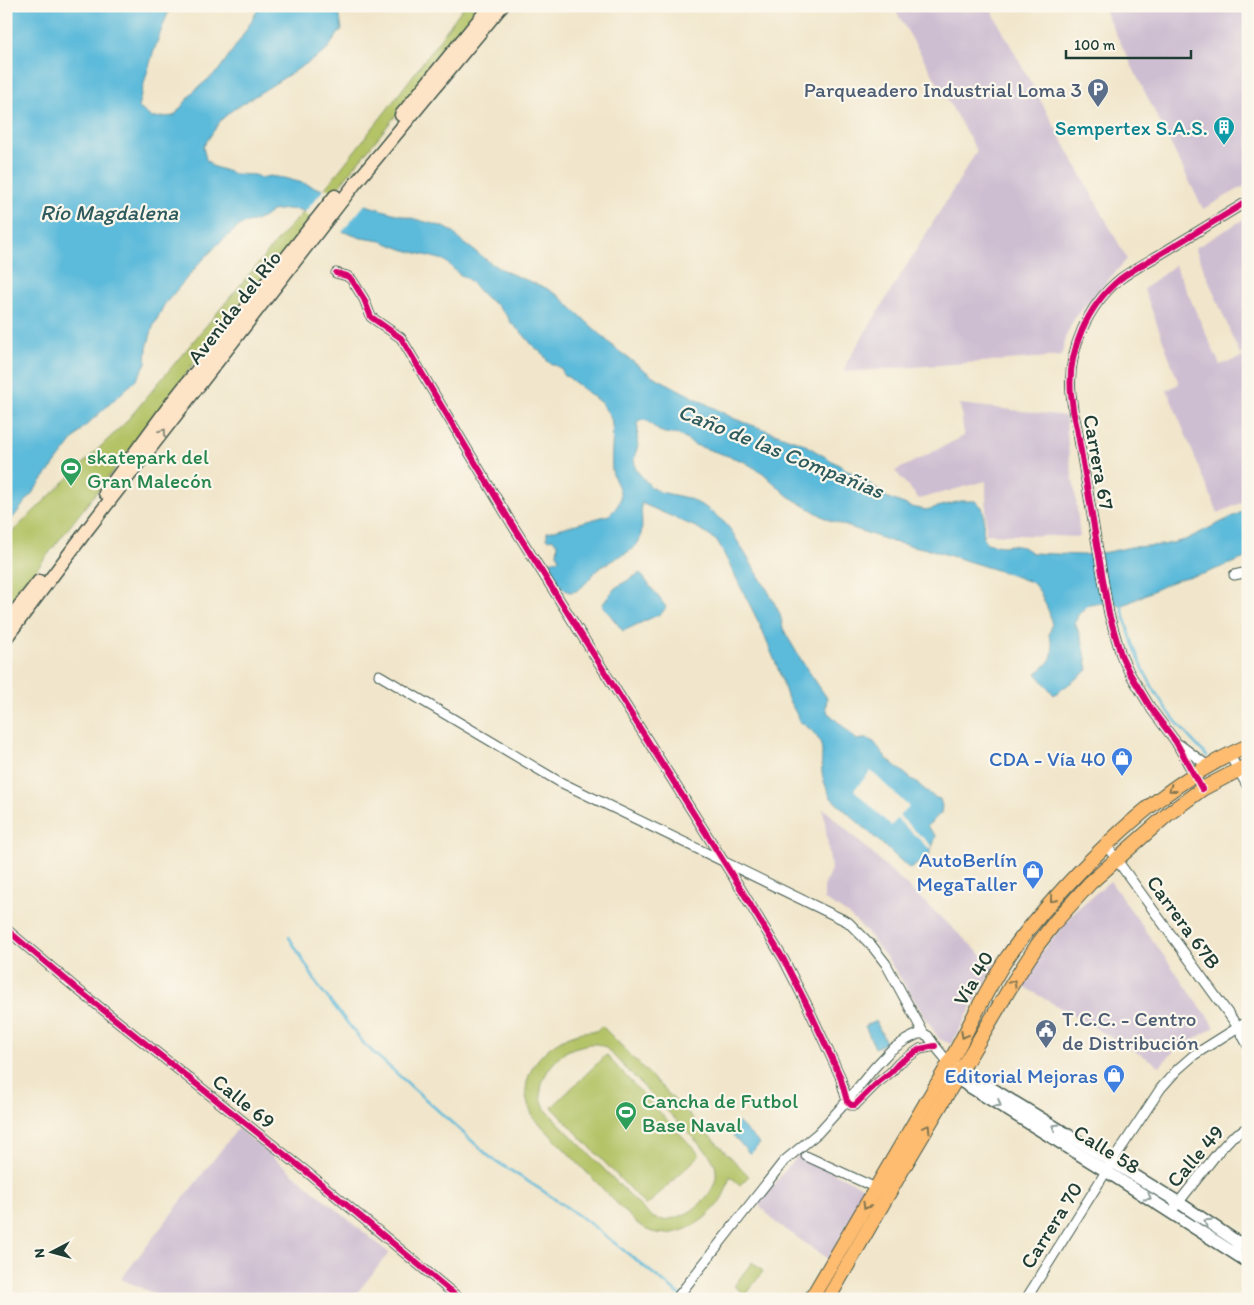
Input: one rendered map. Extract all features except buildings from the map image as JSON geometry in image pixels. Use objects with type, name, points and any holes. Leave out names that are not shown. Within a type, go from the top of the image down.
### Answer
[{"type":"highway","name":"Vía 40","points":[[828,1299],[902,1170],[953,1071],[991,984],[1007,958],[1060,891],[1106,845],[1151,805],[1194,774],[1229,754],[1248,746]]},
{"type":"highway","name":"Vía 40","points":[[811,1299],[876,1188],[1038,944],[1072,902],[1090,883],[1168,814],[1202,789],[1243,768]]},
{"type":"main road","name":"Avenida del Río","points":[[6,638],[316,227],[490,6]]},
{"type":"main road","name":"Avenida del Río","points":[[351,182],[502,6]]},
{"type":"main road","name":"Avenida del Río","points":[[6,623],[52,565],[172,402],[316,227]]},
{"type":"street","name":"Carrera 67","points":[[1202,789],[1176,742],[1152,710],[1121,655],[1109,614],[1071,393],[1071,375],[1078,340],[1088,318],[1102,297],[1120,279],[1248,202]]},
{"type":"street","points":[[336,273],[347,276],[352,280],[364,299],[371,317],[401,338],[510,521],[790,970],[840,1076],[847,1101],[851,1105],[855,1104],[898,1063],[920,1049],[935,1046]]},
{"type":"street","points":[[1234,575],[1248,572]]},
{"type":"street","points":[[379,674],[558,782],[848,922],[872,946],[886,964],[924,1034],[928,1036],[953,1071]]},
{"type":"street","name":"Carrera 67","points":[[1176,742],[1208,766]]},
{"type":"street","points":[[1229,754],[1243,768],[1248,787]]},
{"type":"street","name":"Carrera 67B","points":[[1106,845],[1238,1027],[1248,1046]]},
{"type":"street","name":"Calle 69","points":[[6,929],[77,989],[313,1177],[460,1299]]},
{"type":"street","name":"Carrera 70","points":[[1026,1299],[1156,1095],[1178,1069],[1194,1055],[1248,1021]]},
{"type":"street","points":[[676,1299],[784,1161],[818,1132],[891,1050],[918,1034],[924,1034]]},
{"type":"street","name":"Calle 58","points":[[953,1071],[1240,1248],[1248,1262]]},
{"type":"street","name":"Calle 49","points":[[1175,1207],[1232,1136],[1248,1127]]},
{"type":"street","points":[[806,1156],[876,1188]]},
{"type":"street","points":[[1240,1248],[1248,1233]]},
{"type":"shaded area","points":[[893,6],[989,6],[1127,259],[1074,319],[1065,338],[1062,356],[844,372],[847,362],[977,151]]},
{"type":"shaded area","points":[[1102,6],[1248,6],[1248,184],[1203,209]]},
{"type":"shaded area","points":[[1248,217],[1248,353],[1240,355],[1195,248]]},
{"type":"shaded area","points":[[1175,265],[1220,365],[1248,355],[1248,500],[1218,513],[1167,390],[1179,384],[1144,289]]},
{"type":"shaded area","points":[[960,404],[1066,416],[1068,448],[1080,537],[986,534],[986,481],[919,499],[895,471],[964,436]]},
{"type":"shaded area","points":[[823,808],[995,966],[951,1044],[939,1039],[890,962],[864,929],[849,915],[824,899],[824,887],[831,869]]},
{"type":"shaded area","points":[[1110,881],[1215,1027],[1175,1050],[1160,1066],[1021,985],[1043,950],[1075,911]]},
{"type":"shaded area","points":[[238,1128],[389,1253],[352,1299],[166,1299],[121,1279]]},
{"type":"shaded area","points":[[799,1156],[867,1189],[828,1259],[775,1222],[758,1204],[796,1157]]},
{"type":"green space","points":[[464,6],[484,6],[280,259],[200,354],[156,416],[6,608],[6,538],[125,423],[288,228],[326,188],[400,93]]},
{"type":"green space","points":[[602,1026],[749,1176],[740,1185],[730,1176],[727,1187],[716,1206],[709,1214],[691,1227],[681,1231],[660,1233],[649,1231],[641,1226],[533,1117],[526,1098],[527,1082],[531,1070],[539,1059],[559,1041],[583,1032],[596,1031]],"holes":[[[588,1044],[597,1044],[605,1047],[708,1153],[713,1162],[716,1178],[710,1193],[699,1205],[684,1215],[664,1220],[650,1216],[545,1109],[541,1098],[541,1090],[544,1078],[550,1067],[569,1050]]]},
{"type":"green space","name":"Cancha de Futbol Base Naval","points":[[606,1055],[700,1155],[646,1206],[552,1107]]},
{"type":"green space","points":[[752,1262],[763,1271],[746,1295],[734,1286]]},
{"type":"water","points":[[6,6],[171,6],[152,56],[138,107],[152,118],[174,116],[194,91],[218,71],[240,40],[260,6],[338,6],[342,29],[325,52],[231,111],[221,120],[203,147],[206,159],[212,166],[235,174],[255,175],[261,178],[269,176],[284,178],[375,208],[444,227],[453,232],[460,240],[492,264],[546,288],[559,296],[616,349],[651,375],[735,419],[802,443],[869,483],[888,498],[926,510],[961,501],[975,501],[982,507],[984,515],[983,538],[987,543],[1023,547],[1032,553],[1082,555],[1131,547],[1163,545],[1185,540],[1248,509],[1248,557],[1203,574],[1169,583],[1128,603],[1121,605],[1089,604],[1078,615],[1075,623],[1083,643],[1088,670],[1054,695],[1036,673],[1052,657],[1049,635],[1052,625],[1049,612],[1040,592],[1033,583],[932,550],[893,542],[829,520],[788,496],[763,473],[743,461],[695,445],[679,435],[659,431],[647,421],[639,420],[637,424],[638,445],[634,459],[636,470],[651,487],[660,492],[688,498],[705,507],[730,529],[768,591],[780,614],[787,636],[827,698],[826,707],[828,713],[857,740],[868,739],[874,742],[888,760],[934,797],[940,799],[941,813],[927,826],[936,836],[929,856],[910,869],[831,798],[823,775],[820,742],[811,730],[799,721],[788,699],[759,623],[718,542],[698,528],[641,503],[641,532],[639,541],[634,548],[601,567],[584,585],[575,591],[565,590],[558,582],[552,571],[551,561],[558,560],[558,544],[552,539],[549,540],[547,538],[547,532],[609,515],[616,508],[619,501],[620,491],[612,470],[613,432],[611,419],[601,403],[568,377],[564,376],[562,369],[548,362],[543,354],[534,347],[495,304],[444,260],[405,250],[381,241],[361,238],[344,232],[334,224],[300,210],[287,209],[272,211],[253,222],[242,224],[218,244],[197,266],[164,305],[153,327],[147,348],[146,363],[137,379],[81,430],[6,527]]},
{"type":"water","points":[[640,573],[666,607],[662,613],[623,631],[602,605],[615,588]]},
{"type":"water","points":[[876,1021],[886,1043],[875,1048],[865,1026]]},
{"type":"water","points":[[738,1122],[760,1144],[750,1154],[729,1131]]},
{"type":"pier","points":[[325,188],[366,203],[341,233],[333,226],[303,214]]},
{"type":"pier","points":[[871,771],[909,807],[899,816],[933,847],[930,849],[897,819],[891,826],[854,790]]},
{"type":"waterway","points":[[1121,605],[1135,649],[1152,687],[1176,721],[1207,756]]},
{"type":"waterway","points":[[289,937],[319,987],[365,1045],[491,1158],[588,1222],[685,1299]]},
{"type":"cycle path","points":[[1202,789],[1176,742],[1152,710],[1121,655],[1109,614],[1073,407],[1071,394],[1072,362],[1076,346],[1089,316],[1108,290],[1120,279],[1248,201]]},
{"type":"cycle path","points":[[336,273],[347,276],[352,280],[364,299],[371,317],[401,338],[510,521],[784,960],[840,1076],[847,1101],[851,1105],[855,1105],[899,1063],[920,1049],[935,1046]]},
{"type":"cycle path","points":[[6,929],[77,989],[313,1177],[460,1299]]},
{"type":"place","name":"Parqueadero Industrial Loma 3","points":[[1098,108]]},
{"type":"place","name":"Sempertex S.A.S.","points":[[1224,146]]},
{"type":"place","name":"skatepark del Gran Malecón","points":[[71,487]]},
{"type":"place","name":"CDA - Vía 40","points":[[1122,777]]},
{"type":"place","name":"AutoBerlín MegaTaller","points":[[1033,890]]},
{"type":"place","name":"T.C.C. - Centro de Distribución","points":[[1046,1049]]},
{"type":"place","name":"Editorial Mejoras","points":[[1114,1094]]},
{"type":"place","name":"Cancha de Futbol Base Naval","points":[[626,1131]]},
{"type":"water label","name":"Río Magdalena","points":[[109,212]]},
{"type":"water label","name":"Caño de las Compañias","points":[[781,451]]}]
